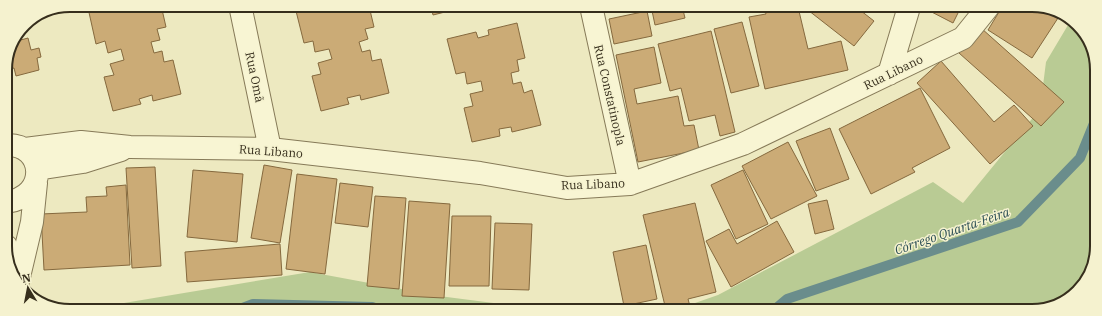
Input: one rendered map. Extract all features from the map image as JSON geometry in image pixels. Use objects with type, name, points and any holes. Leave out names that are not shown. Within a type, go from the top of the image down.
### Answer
[{"type":"street","name":"Rua Omã","points":[[241,12],[270,149]]},
{"type":"street","name":"Rua Constatinopla","points":[[592,12],[630,184]]},
{"type":"street","points":[[889,74],[908,12]]},
{"type":"street","name":"Rua Libano","points":[[16,147],[81,142],[130,147],[270,149],[480,173],[567,188],[630,184],[743,144],[889,74],[963,38],[984,12]]},
{"type":"street","name":"Rua Libano","points":[[16,147],[31,154],[36,176],[130,147]]},
{"type":"street","points":[[12,201],[18,200],[29,194],[36,176]]},
{"type":"street","points":[[20,274],[32,222],[36,176]]},
{"type":"green space","points":[[1068,25],[1080,38],[1089,59],[1090,253],[1080,278],[1067,292],[1050,301],[1035,304],[692,304],[718,295],[933,182],[963,203],[1040,109],[1046,62]]},
{"type":"green space","points":[[310,272],[439,296],[501,304],[118,304]]},
{"type":"building","points":[[89,12],[163,12],[166,27],[157,29],[160,40],[151,42],[154,53],[162,51],[164,62],[173,60],[181,94],[153,101],[152,95],[139,99],[141,104],[113,111],[104,77],[114,75],[110,64],[124,60],[121,49],[108,53],[105,41],[96,44]]},
{"type":"building","points":[[296,12],[370,12],[374,27],[365,29],[368,39],[359,42],[362,52],[370,50],[372,61],[381,59],[389,93],[361,100],[360,95],[347,98],[349,104],[321,111],[312,76],[321,74],[318,63],[332,59],[329,49],[315,52],[313,41],[304,43]]},
{"type":"building","points":[[432,12],[445,12],[433,15]]},
{"type":"building","points":[[647,12],[652,36],[614,44],[609,19]]},
{"type":"building","points":[[652,12],[684,12],[685,18],[655,25]]},
{"type":"building","points":[[765,12],[799,12],[808,49],[841,41],[848,70],[765,89],[749,17],[766,14]]},
{"type":"building","points":[[810,12],[862,12],[874,21],[854,46]]},
{"type":"building","points":[[932,12],[958,12],[953,23]]},
{"type":"building","points":[[999,12],[1039,12],[1058,18],[1032,58],[988,30]]},
{"type":"building","points":[[742,22],[759,86],[731,93],[714,29]]},
{"type":"building","points":[[517,23],[525,58],[517,60],[519,71],[511,73],[513,84],[521,82],[524,93],[532,90],[541,125],[512,132],[511,127],[499,129],[500,136],[472,142],[464,108],[473,106],[470,94],[483,91],[481,81],[467,84],[465,72],[456,74],[447,39],[476,32],[478,38],[489,35],[488,30]]},
{"type":"building","points":[[981,28],[1064,102],[1041,126],[959,53]]},
{"type":"building","points":[[711,31],[735,132],[720,136],[715,115],[689,121],[681,88],[670,91],[658,44]]},
{"type":"building","points":[[28,38],[31,50],[39,48],[41,57],[37,58],[39,70],[16,76],[14,68],[12,68],[13,59],[16,48],[21,40]]},
{"type":"building","points":[[654,47],[661,83],[634,89],[637,104],[678,96],[684,126],[694,125],[699,150],[638,162],[616,55]]},
{"type":"building","points":[[941,61],[994,122],[1014,105],[1033,126],[990,164],[917,83]]},
{"type":"building","points":[[920,88],[950,148],[912,168],[915,172],[871,194],[839,129]]},
{"type":"building","points":[[830,128],[849,179],[816,191],[796,141]]},
{"type":"building","points":[[788,142],[817,196],[771,219],[742,166]]},
{"type":"building","points":[[264,165],[292,170],[280,243],[251,238]]},
{"type":"building","points":[[155,167],[161,266],[132,268],[126,168]]},
{"type":"building","points":[[193,170],[243,174],[237,242],[187,237]]},
{"type":"building","points":[[743,170],[768,224],[736,239],[711,185]]},
{"type":"building","points":[[297,174],[337,179],[325,274],[286,269]]},
{"type":"building","points":[[340,183],[373,187],[368,227],[335,223]]},
{"type":"building","points":[[126,185],[130,265],[44,270],[41,214],[87,212],[86,197],[107,196],[106,187]]},
{"type":"building","points":[[375,196],[406,198],[399,289],[367,286]]},
{"type":"building","points":[[827,200],[834,229],[815,234],[808,204]]},
{"type":"building","points":[[409,201],[450,204],[444,298],[402,296]]},
{"type":"building","points":[[695,203],[716,292],[688,299],[689,304],[665,304],[643,215]]},
{"type":"building","points":[[452,216],[491,216],[489,286],[449,286]]},
{"type":"building","points":[[777,221],[794,252],[731,287],[706,241],[729,229],[737,244]]},
{"type":"building","points":[[495,223],[532,224],[529,290],[492,289]]},
{"type":"building","points":[[280,244],[282,275],[187,282],[185,252]]},
{"type":"building","points":[[646,245],[657,299],[633,304],[624,304],[613,252]]},
{"type":"waterway","name":"Córrego Quarta-Feira","points":[[781,304],[787,299],[1018,222],[1080,158],[1090,133]]}]
